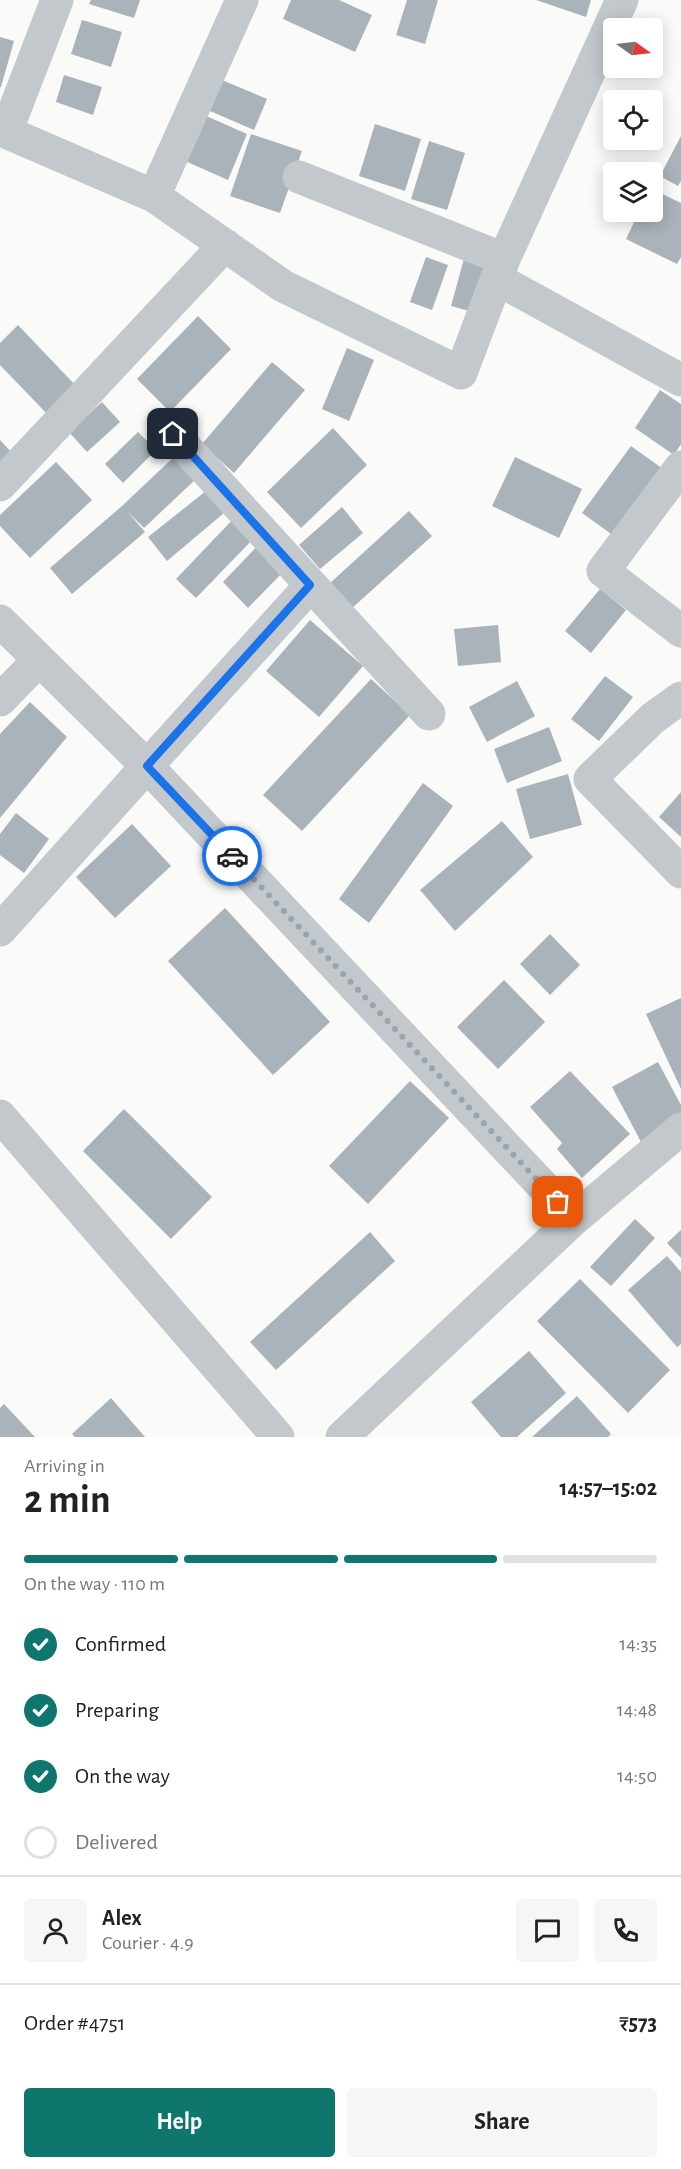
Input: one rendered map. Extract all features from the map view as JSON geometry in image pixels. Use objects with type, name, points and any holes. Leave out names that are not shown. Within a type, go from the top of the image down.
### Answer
[{"type":"street","points":[[57,0],[2,136],[154,196],[283,286],[461,373],[501,269],[622,0]]},
{"type":"street","points":[[154,196],[242,0]]},
{"type":"street","points":[[299,177],[501,269],[681,380]]},
{"type":"street","points":[[0,485],[225,245]]},
{"type":"street","points":[[173,434],[429,714]]},
{"type":"street","points":[[681,467],[603,571],[681,631]]},
{"type":"street","points":[[0,930],[310,585]]},
{"type":"street","points":[[0,621],[147,766],[574,1219]]},
{"type":"street","points":[[0,700],[38,661]]},
{"type":"street","points":[[681,698],[653,718],[590,779],[681,872]]},
{"type":"street","points":[[0,1116],[278,1437]]},
{"type":"street","points":[[342,1437],[574,1219],[681,1129]]},
{"type":"building","points":[[91,0],[140,0],[134,18],[89,4]]},
{"type":"building","points":[[291,0],[339,0],[372,15],[355,52],[283,19]]},
{"type":"building","points":[[407,0],[438,0],[425,44],[396,35]]},
{"type":"building","points":[[536,0],[591,0],[586,17]]},
{"type":"building","points":[[82,20],[122,32],[111,67],[71,54]]},
{"type":"building","points":[[0,37],[14,41],[1,87],[0,87]]},
{"type":"building","points":[[64,75],[102,87],[93,115],[56,102]]},
{"type":"building","points":[[222,80],[267,99],[254,130],[210,111]]},
{"type":"building","points":[[204,115],[247,134],[228,180],[185,161]]},
{"type":"building","points":[[375,124],[421,139],[405,191],[359,176]]},
{"type":"building","points":[[251,134],[302,151],[280,213],[230,196]]},
{"type":"building","points":[[681,136],[681,181],[678,186],[663,178],[663,170]]},
{"type":"building","points":[[429,141],[465,153],[447,210],[411,199]]},
{"type":"building","points":[[663,194],[681,203],[681,257],[677,264],[626,239],[634,222],[663,222]]},
{"type":"building","points":[[465,255],[486,261],[473,312],[451,306]]},
{"type":"building","points":[[426,257],[448,265],[432,310],[410,302]]},
{"type":"building","points":[[198,316],[231,349],[170,412],[137,379]]},
{"type":"building","points":[[18,325],[78,388],[49,416],[0,365],[0,343]]},
{"type":"building","points":[[347,348],[374,360],[349,421],[322,409]]},
{"type":"building","points":[[272,362],[305,390],[234,473],[202,444]]},
{"type":"building","points":[[660,390],[681,404],[681,444],[674,455],[635,428]]},
{"type":"building","points":[[102,402],[120,422],[87,452],[69,432]]},
{"type":"building","points":[[333,428],[367,465],[301,528],[267,492]]},
{"type":"building","points":[[138,432],[156,450],[123,483],[105,464]]},
{"type":"building","points":[[0,440],[14,455],[0,469]]},
{"type":"building","points":[[631,446],[663,469],[614,536],[582,513]]},
{"type":"building","points":[[177,454],[198,477],[144,528],[127,511],[145,532],[72,594],[50,568],[122,506]]},
{"type":"building","points":[[515,457],[582,489],[559,538],[492,506]]},
{"type":"building","points":[[56,462],[92,500],[30,558],[0,526],[0,515]]},
{"type":"building","points":[[206,491],[224,513],[167,561],[148,537]]},
{"type":"building","points":[[342,507],[363,533],[320,569],[299,545]]},
{"type":"building","points":[[409,511],[432,536],[351,609],[329,584]]},
{"type":"building","points":[[236,516],[256,536],[196,598],[176,579]]},
{"type":"building","points":[[265,538],[291,564],[248,608],[223,582]]},
{"type":"building","points":[[600,589],[626,610],[591,653],[565,631]]},
{"type":"building","points":[[310,620],[363,666],[319,717],[266,671]]},
{"type":"building","points":[[498,625],[501,662],[458,666],[454,629]]},
{"type":"building","points":[[605,676],[633,697],[599,741],[571,719]]},
{"type":"building","points":[[371,679],[410,715],[302,831],[263,795]]},
{"type":"building","points":[[517,681],[535,716],[487,742],[469,707]]},
{"type":"building","points":[[30,702],[67,737],[0,818],[0,734]]},
{"type":"building","points":[[549,727],[562,761],[507,783],[494,749]]},
{"type":"building","points":[[568,774],[582,825],[530,839],[516,789]]},
{"type":"building","points":[[423,783],[453,806],[369,923],[339,899]]},
{"type":"building","points":[[681,792],[681,837],[659,817]]},
{"type":"building","points":[[16,813],[49,839],[24,873],[0,855],[0,834]]},
{"type":"building","points":[[502,821],[533,857],[455,931],[420,890]]},
{"type":"building","points":[[132,824],[171,866],[115,918],[76,877]]},
{"type":"building","points":[[225,908],[330,1022],[273,1075],[168,961]]},
{"type":"building","points":[[550,934],[580,965],[550,995],[520,964]]},
{"type":"building","points":[[504,980],[545,1022],[498,1069],[457,1027]]},
{"type":"building","points":[[681,998],[681,1089],[646,1014]]},
{"type":"building","points":[[658,1062],[681,1105],[681,1120],[641,1142],[612,1087]]},
{"type":"building","points":[[570,1071],[630,1134],[582,1178],[557,1149],[562,1143],[530,1107]]},
{"type":"building","points":[[410,1081],[449,1118],[368,1204],[329,1166]]},
{"type":"building","points":[[124,1109],[212,1197],[171,1239],[83,1151]]},
{"type":"building","points":[[635,1219],[655,1238],[611,1286],[590,1267]]},
{"type":"building","points":[[681,1230],[681,1258],[667,1243]]},
{"type":"building","points":[[370,1232],[395,1261],[276,1370],[250,1342]]},
{"type":"building","points":[[667,1256],[681,1272],[681,1344],[677,1347],[628,1290]]},
{"type":"building","points":[[580,1279],[670,1370],[628,1413],[537,1321]]},
{"type":"building","points":[[529,1351],[566,1393],[517,1437],[501,1437],[471,1402]]},
{"type":"building","points":[[577,1396],[611,1434],[608,1437],[532,1437]]},
{"type":"building","points":[[111,1398],[145,1437],[75,1437],[72,1434]]},
{"type":"building","points":[[4,1404],[35,1437],[0,1437],[0,1408]]},
{"type":"way so far","points":[[232,856],[558,1202]]},
{"type":"route","points":[[173,434],[310,585],[147,766],[232,856]]}]
